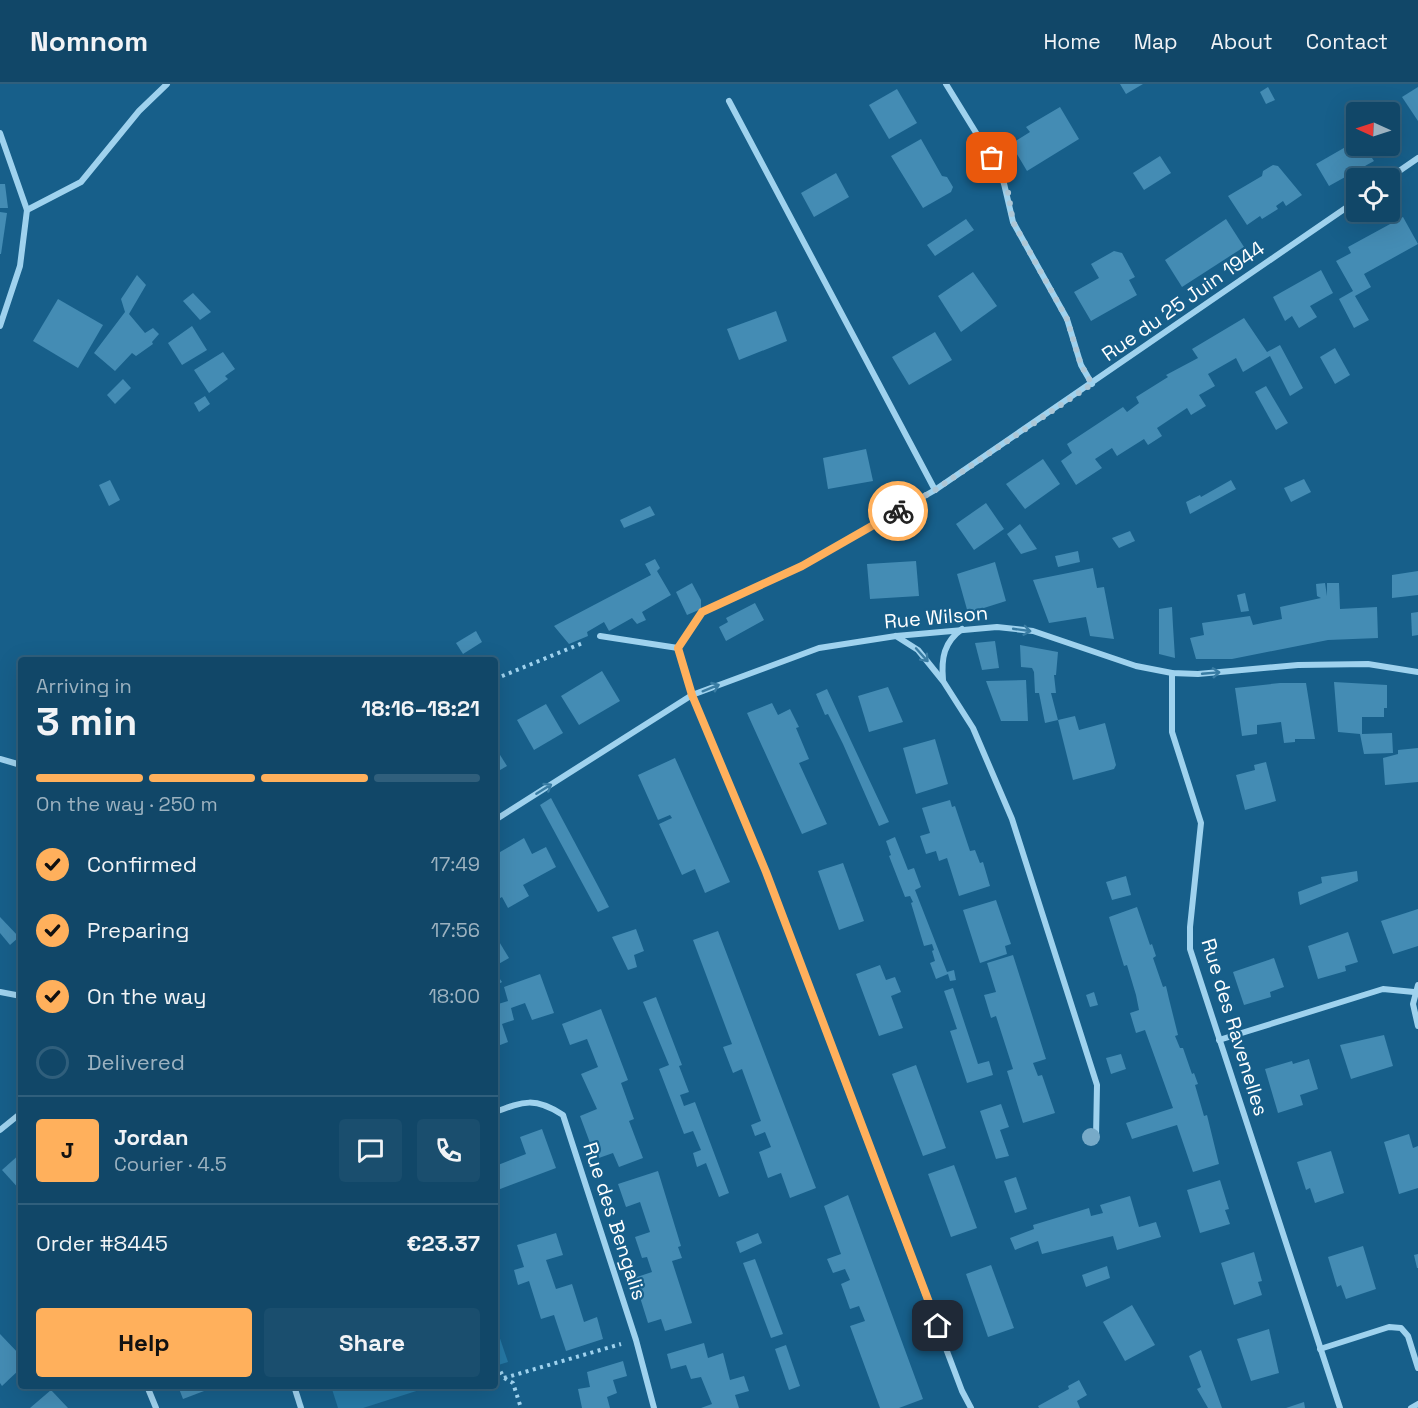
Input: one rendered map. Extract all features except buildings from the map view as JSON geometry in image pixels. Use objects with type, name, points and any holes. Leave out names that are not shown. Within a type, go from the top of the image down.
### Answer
[{"type":"street","points":[[27,210],[81,182],[139,111],[167,84]]},
{"type":"street","points":[[946,84],[1002,176],[1013,222],[1067,319],[1081,365],[1092,384]]},
{"type":"street","points":[[729,101],[935,490]]},
{"type":"street","points":[[0,133],[27,210],[20,266],[0,326]]},
{"type":"street","points":[[1400,170],[1418,158]]},
{"type":"street","name":"Rue du 25 Juin 1944","points":[[678,648],[702,612],[802,566],[935,490],[1346,208]]},
{"type":"street","name":"Rue Wilson","points":[[498,818],[692,695],[819,648],[896,636],[964,628],[997,627],[1033,631],[1136,666],[1172,673],[1198,674],[1298,665],[1368,664],[1418,672]]},
{"type":"street","points":[[943,681],[943,653],[951,637],[964,628]]},
{"type":"street","points":[[600,636],[678,648],[692,695],[766,872],[962,1391],[971,1408]]},
{"type":"street","points":[[896,636],[918,650],[943,681],[973,728],[1012,819],[1097,1085],[1096,1138]]},
{"type":"street","name":"Rue des Ravenelles","points":[[1172,673],[1172,732],[1201,823],[1190,927],[1190,949],[1340,1408]]},
{"type":"street","points":[[0,759],[18,764]]},
{"type":"street","points":[[1418,985],[1414,992],[1413,1004],[1418,1026]]},
{"type":"street","points":[[1219,1040],[1383,989],[1414,992]]},
{"type":"street","points":[[0,992],[18,995]]},
{"type":"street","name":"Rue des Bengalis","points":[[498,1111],[524,1101],[546,1104],[563,1115],[636,1340],[654,1408]]},
{"type":"street","points":[[0,1130],[18,1115]]},
{"type":"street","points":[[1320,1349],[1389,1327],[1401,1328],[1408,1336],[1418,1368]]},
{"type":"street","points":[[148,1389],[156,1408]]},
{"type":"street","points":[[295,1389],[301,1408]]},
{"type":"street","points":[[1411,1408],[1418,1404]]},
{"type":"path","points":[[498,678],[600,636]]},
{"type":"path","points":[[504,1378],[636,1340]]},
{"type":"path","points":[[498,1367],[504,1378],[513,1383],[521,1408]]},
{"type":"shaded area","points":[[498,1333],[508,1362],[498,1365]]},
{"type":"shaded area","points":[[332,1389],[423,1389],[363,1408],[338,1408]]},
{"type":"way so far","points":[[898,511],[935,490],[1092,384],[1081,365],[1067,319],[1013,222],[1008,192],[992,158]]},
{"type":"route","points":[[898,511],[802,566],[702,612],[678,648],[692,695],[766,872],[938,1326]]}]
